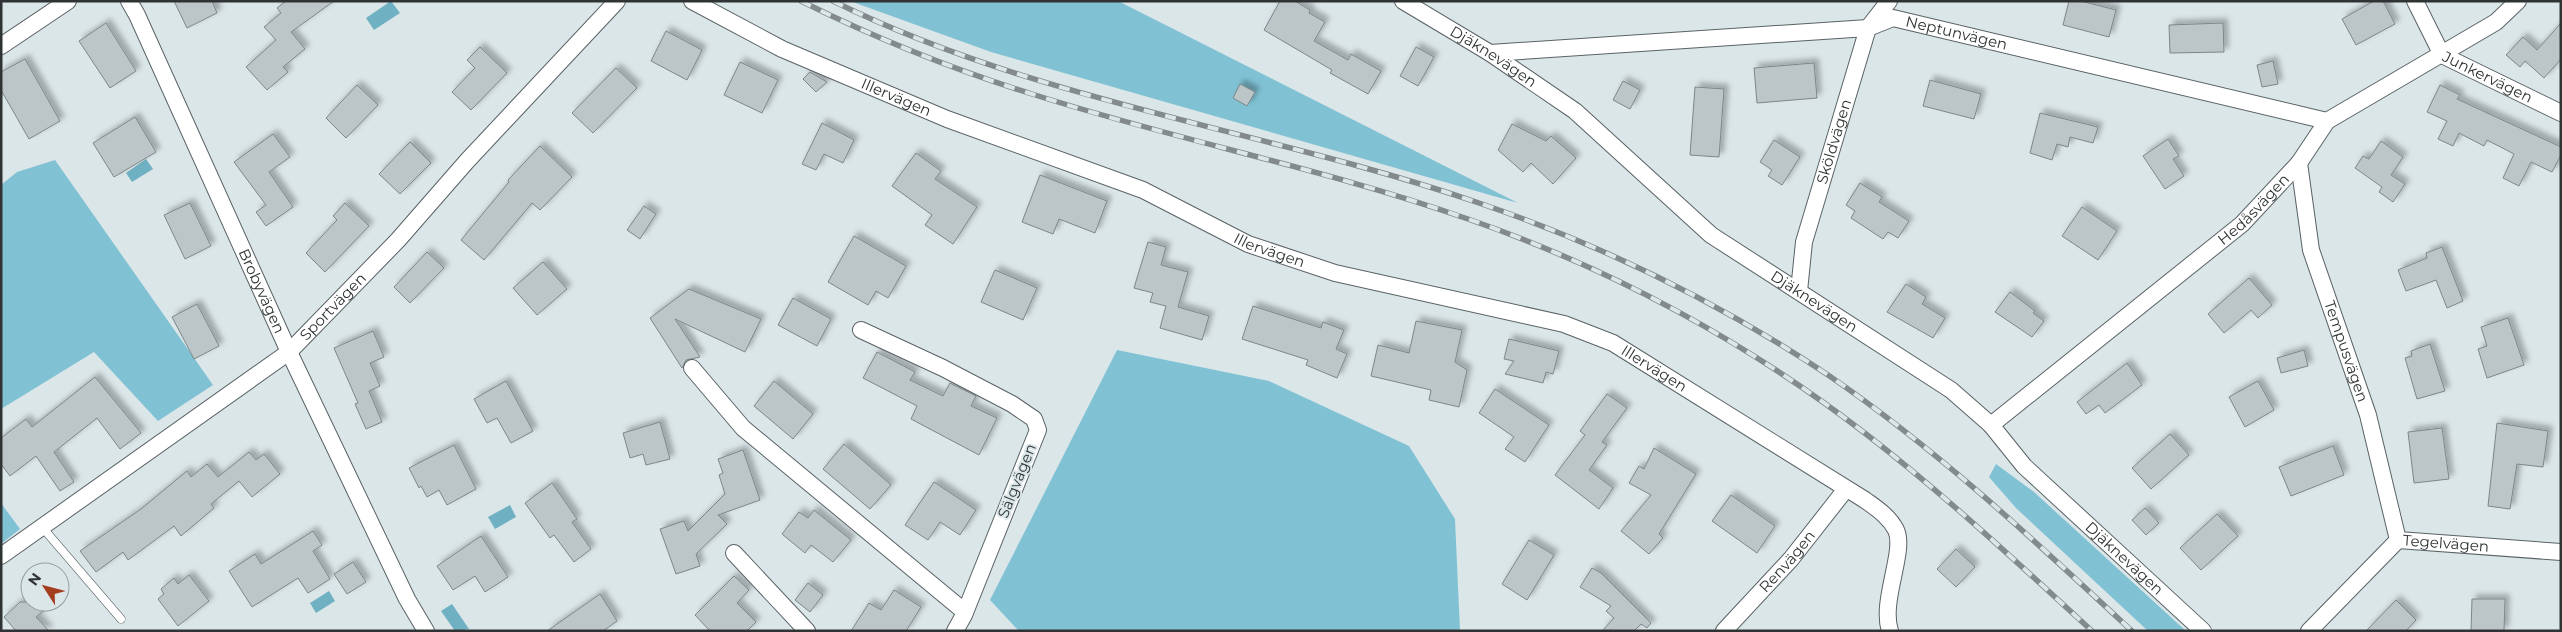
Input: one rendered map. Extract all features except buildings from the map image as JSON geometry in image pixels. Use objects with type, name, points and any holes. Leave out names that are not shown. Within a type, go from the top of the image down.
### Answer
[{"type":"street","points":[[1,46],[68,1]]},
{"type":"street","name":"Brobyvägen","points":[[129,1],[289,352],[403,592],[426,631]]},
{"type":"street","name":"Sportvägen","points":[[1,556],[289,352],[398,240],[467,161],[617,1]]},
{"type":"street","name":"Illervägen","points":[[692,1],[782,49],[947,119],[1143,190],[1248,244],[1335,273],[1564,324],[1613,343],[1878,508],[1897,531],[1897,548],[1888,603],[1890,631]]},
{"type":"street","name":"Djäknevägen","points":[[1403,1],[1490,53],[1575,111],[1711,234],[1951,390],[1991,425],[2024,466],[2203,631]]},
{"type":"street","name":"Sköldvägen","points":[[1799,291],[1804,242],[1828,169],[1868,28],[1889,1]]},
{"type":"street","name":"Junkervägen","points":[[2415,1],[2442,55],[2561,113]]},
{"type":"street","name":"Hedåsvägen","points":[[1991,425],[2242,224],[2299,163],[2327,121],[2496,22],[2518,1]]},
{"type":"street","name":"Neptunvägen","points":[[1490,53],[1868,28],[1893,18],[2327,121]]},
{"type":"street","name":"Tempusvägen","points":[[2299,163],[2311,250],[2368,416],[2398,540]]},
{"type":"street","name":"Sälgvägen","points":[[861,330],[943,368],[1012,404],[1034,419],[1038,430],[965,612],[955,631]]},
{"type":"street","points":[[692,368],[742,428],[965,612]]},
{"type":"street","name":"Renvägen","points":[[1724,631],[1792,559],[1846,489]]},
{"type":"street","name":"Tegelvägen","points":[[2310,631],[2398,540],[2561,552]]},
{"type":"street","points":[[734,554],[807,631]]},
{"type":"lane","points":[[42,527],[121,619]]},
{"type":"shaded area","points":[[391,1],[400,13],[374,30],[366,18]]},
{"type":"shaded area","points":[[850,1],[1118,1],[1518,203],[991,52]]},
{"type":"shaded area","points":[[146,159],[153,169],[132,182],[126,173]]},
{"type":"shaded area","points":[[55,160],[213,385],[158,421],[94,352],[1,409],[1,185],[17,172]]},
{"type":"shaded area","points":[[1117,350],[1269,381],[1409,446],[1455,519],[1460,631],[1019,631],[990,600]]},
{"type":"shaded area","points":[[1996,464],[2034,492],[2186,631],[2148,631],[2016,508],[1989,477]]},
{"type":"shaded area","points":[[1,503],[20,529],[1,544]]},
{"type":"shaded area","points":[[510,505],[516,517],[495,529],[488,517]]},
{"type":"shaded area","points":[[329,591],[335,601],[316,613],[310,603]]},
{"type":"shaded area","points":[[452,604],[469,629],[455,631],[441,611]]},
{"type":"railway","points":[[801,1],[886,40],[1002,84],[1086,111],[1414,201],[1521,239],[1625,284],[1725,338],[1821,400],[1953,505],[2092,631]]},
{"type":"railway","points":[[833,1],[911,36],[990,65],[1071,90],[1317,155],[1479,203],[1570,237],[1659,278],[1703,300],[1787,349],[1869,404],[1985,497],[2132,631]]}]
